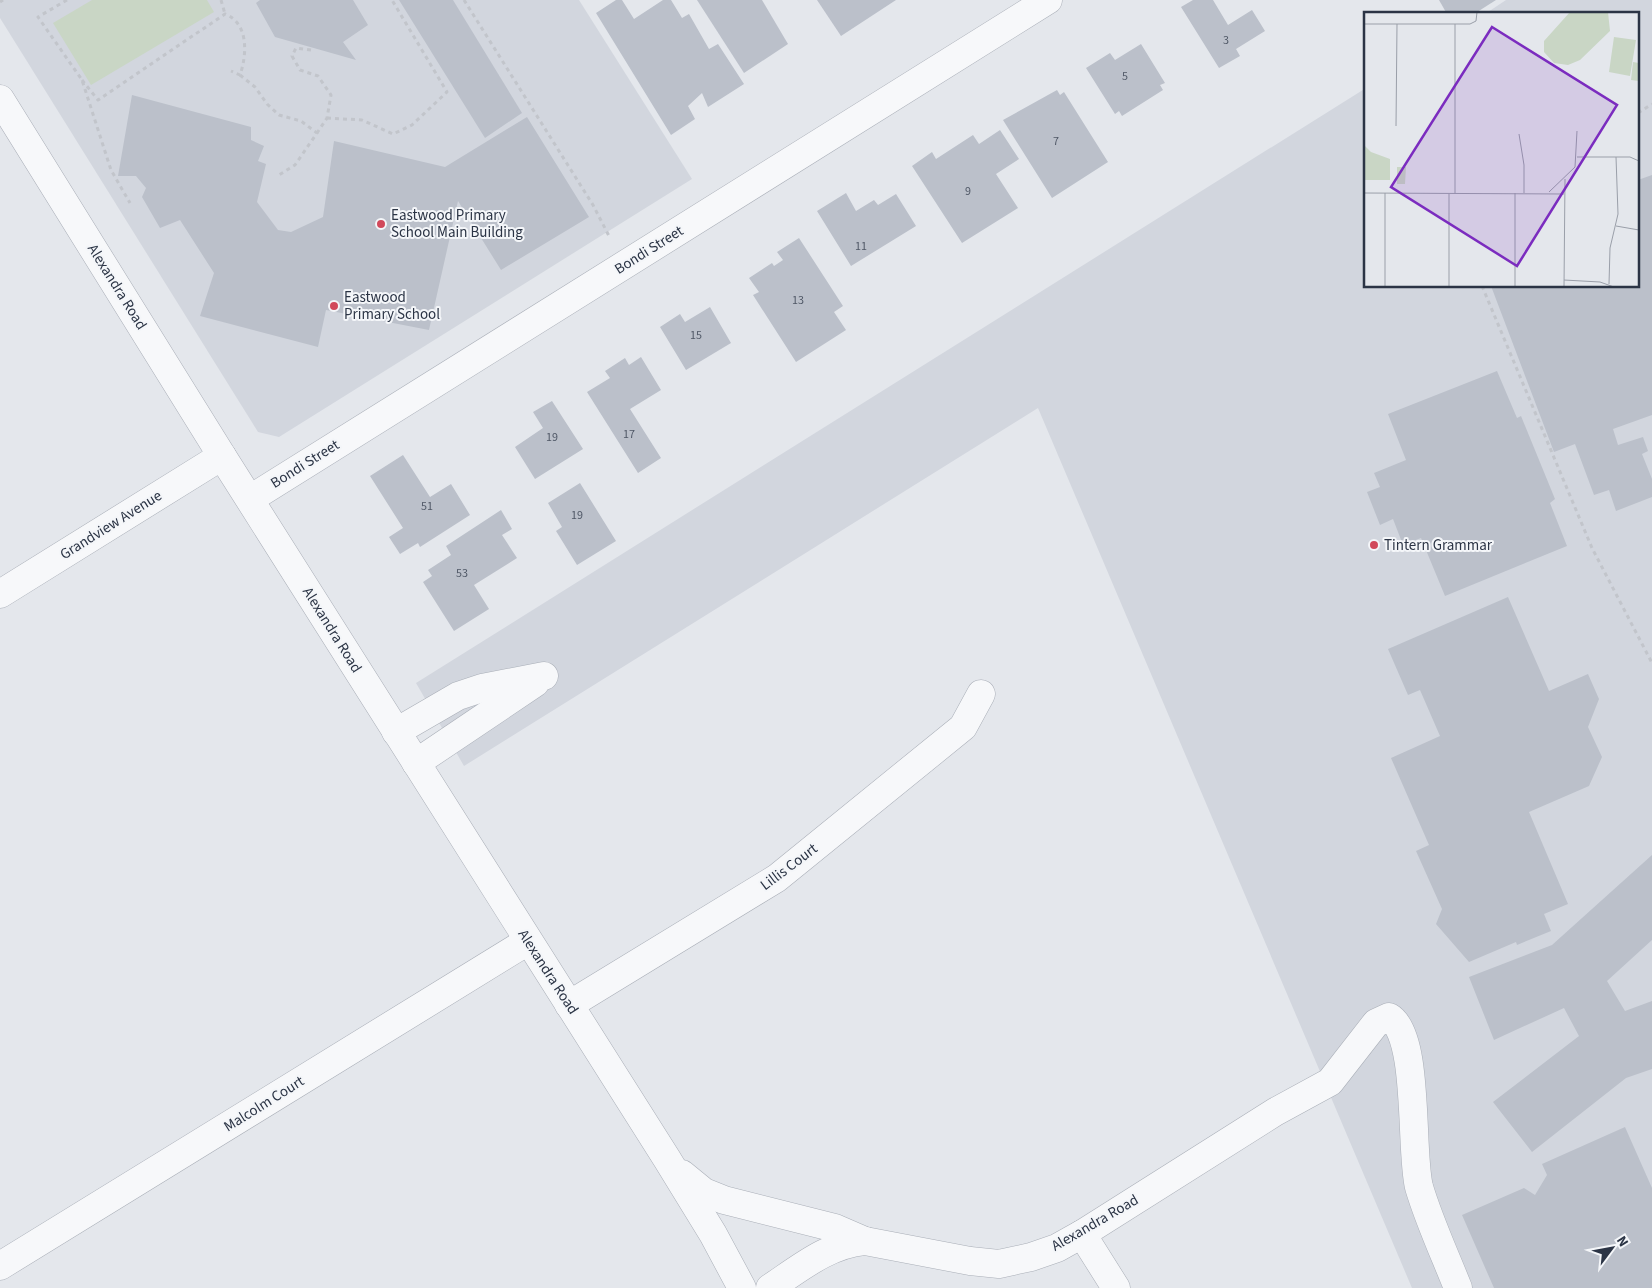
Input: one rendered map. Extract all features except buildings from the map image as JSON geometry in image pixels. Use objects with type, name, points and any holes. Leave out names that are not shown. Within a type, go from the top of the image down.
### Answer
[{"type":"street","name":"Bondi Street","points":[[250,499],[1048,0]]},
{"type":"street","name":"Alexandra Road","points":[[0,99],[222,456],[667,1159],[713,1234],[742,1288]]},
{"type":"street","name":"Grandview Avenue","points":[[0,594],[222,456]]},
{"type":"street","points":[[396,732],[458,696],[482,688],[544,676],[416,763]]},
{"type":"street","name":"Lillis Court","points":[[569,1005],[777,878],[963,727],[981,694]]},
{"type":"street","name":"Malcolm Court","points":[[0,1266],[528,941]]},
{"type":"street","name":"Alexandra Road","points":[[667,1159],[704,1192],[724,1200],[835,1228],[866,1241],[970,1261],[999,1264],[1031,1257],[1057,1248],[1275,1112],[1330,1082],[1376,1022],[1388,1017],[1393,1020],[1402,1034],[1406,1050],[1414,1109],[1419,1186],[1458,1288]]},
{"type":"street","points":[[1082,1234],[1116,1288]]},
{"type":"street","name":"Alexandra Road","points":[[770,1288],[829,1250],[848,1242],[866,1241]]},
{"type":"path","points":[[67,0],[38,17],[98,100],[226,14]]},
{"type":"path","points":[[221,0],[226,14],[230,16],[245,36],[244,63],[240,75]]},
{"type":"path","points":[[327,118],[362,120],[393,134],[412,125],[447,92],[392,0]]},
{"type":"path","points":[[464,0],[594,205],[609,236]]},
{"type":"path","points":[[279,175],[295,165],[327,118],[331,94],[318,76],[300,70],[292,56],[296,48],[311,50]]},
{"type":"path","points":[[231,71],[240,75],[255,87],[267,104],[279,115],[301,121],[317,133]]},
{"type":"path","points":[[82,80],[110,170],[130,203]]},
{"type":"path","points":[[1640,112],[1652,104]]},
{"type":"path","points":[[1483,288],[1592,548],[1652,664]]},
{"type":"shaded area","name":"Eastwood Primary School","points":[[0,0],[579,0],[692,179],[279,437],[258,432],[0,18]]},
{"type":"shaded area","name":"Tintern Grammar","points":[[1506,0],[1652,0],[1652,1288],[1412,1288],[1038,408],[464,766],[416,683],[1364,89],[1364,288],[1640,288],[1640,12],[1488,12]]},
{"type":"green space","points":[[92,0],[207,0],[214,12],[91,85],[53,23]]},
{"type":"place","name":"Eastwood Primary School Main Building","points":[[381,224]]},
{"type":"place","name":"Eastwood Primary School","points":[[334,306]]},
{"type":"place","name":"Tintern Grammar","points":[[1374,545]]}]
